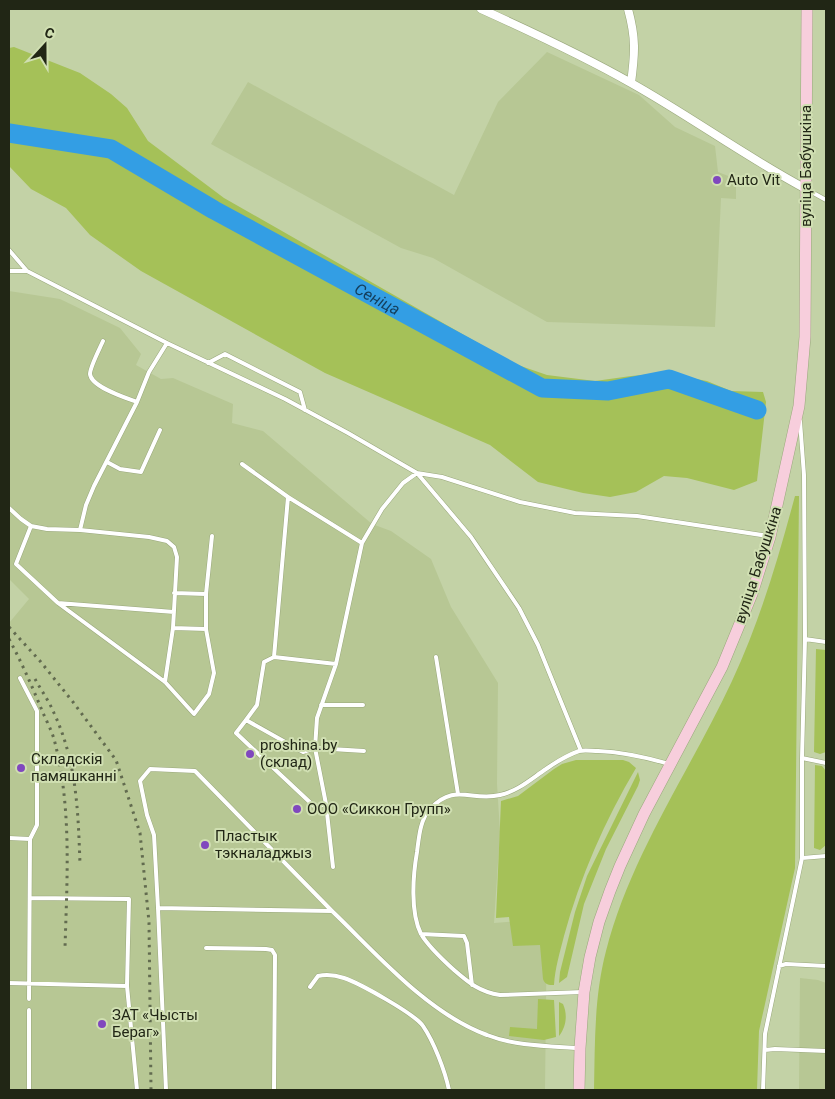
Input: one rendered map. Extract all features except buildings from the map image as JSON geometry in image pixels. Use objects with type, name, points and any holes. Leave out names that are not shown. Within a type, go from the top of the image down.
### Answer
[{"type":"street","points":[[481,9],[538,34],[631,83],[771,170],[806,189]]},
{"type":"street","points":[[628,9],[634,31],[634,58],[631,83]]},
{"type":"street","name":"вуліца Бабушкіна","points":[[580,1090],[580,1048],[584,992],[590,957],[610,891],[644,814],[722,667],[752,594],[770,536],[799,406],[805,337],[807,9]]},
{"type":"lane","points":[[806,189],[826,200]]},
{"type":"lane","points":[[9,250],[27,271],[167,343],[304,410],[417,473],[442,477],[520,502],[576,512],[637,516],[770,536]]},
{"type":"lane","points":[[9,271],[27,271]]},
{"type":"lane","points":[[103,340],[90,373],[92,379],[102,388],[137,402]]},
{"type":"lane","points":[[80,530],[86,505],[137,402],[149,372],[167,343]]},
{"type":"lane","points":[[208,363],[224,354],[300,392],[304,410]]},
{"type":"lane","points":[[763,1090],[765,1034],[802,858],[805,639],[804,475],[799,406]]},
{"type":"lane","points":[[107,462],[120,469],[141,472],[160,430]]},
{"type":"lane","points":[[242,464],[288,497],[362,543]]},
{"type":"lane","points":[[333,867],[326,804],[315,748],[317,718],[336,664],[362,543],[382,510],[403,482],[417,473]]},
{"type":"lane","points":[[417,473],[471,538],[518,608],[538,645],[581,751]]},
{"type":"lane","points":[[274,657],[288,497]]},
{"type":"lane","points":[[9,508],[21,520],[31,526],[47,530],[80,530],[149,536],[167,541],[174,547],[177,557],[173,628],[165,682]]},
{"type":"lane","points":[[31,526],[16,564],[58,603],[165,682],[194,714],[208,694],[214,673],[206,629],[206,594],[212,536]]},
{"type":"lane","points":[[174,594],[206,594]]},
{"type":"lane","points":[[58,603],[174,612]]},
{"type":"lane","points":[[173,628],[206,629]]},
{"type":"lane","points":[[805,639],[826,642]]},
{"type":"lane","points":[[326,804],[315,807],[236,733],[257,705],[264,662],[274,657],[336,664]]},
{"type":"lane","points":[[436,657],[458,794]]},
{"type":"lane","points":[[20,678],[37,711],[37,825],[30,839],[29,999]]},
{"type":"lane","points":[[322,705],[364,705]]},
{"type":"lane","points":[[246,720],[303,752],[315,748],[364,751]]},
{"type":"lane","points":[[584,992],[500,995],[487,993],[472,986],[444,961],[421,934],[415,911],[412,878],[421,825],[428,811],[442,798],[458,794],[486,797],[499,796],[516,790],[552,764],[581,751],[641,755],[671,765]]},
{"type":"lane","points":[[802,758],[826,763]]},
{"type":"lane","points":[[166,1090],[154,836],[147,815],[140,781],[150,769],[195,771],[332,911],[423,997],[464,1024],[486,1035],[512,1042],[580,1048]]},
{"type":"lane","points":[[9,838],[30,839]]},
{"type":"lane","points":[[802,858],[826,856]]},
{"type":"lane","points":[[30,898],[129,899],[127,986],[136,1090]]},
{"type":"lane","points":[[158,908],[332,911]]},
{"type":"lane","points":[[421,934],[464,936],[467,942],[472,986]]},
{"type":"lane","points":[[206,948],[266,949],[272,950],[275,955],[274,1090]]},
{"type":"lane","points":[[779,966],[786,964],[826,966]]},
{"type":"lane","points":[[310,987],[318,976],[326,974],[346,978],[412,1014],[423,1026],[445,1073],[449,1090]]},
{"type":"lane","points":[[9,983],[127,986]]},
{"type":"lane","points":[[29,1010],[29,1090]]},
{"type":"lane","points":[[765,1050],[826,1051]]},
{"type":"shaded area","points":[[547,52],[639,95],[675,127],[715,146],[718,172],[736,179],[736,199],[721,198],[715,327],[547,322],[433,258],[401,248],[211,144],[248,82],[454,195],[498,102]]},
{"type":"shaded area","points":[[9,291],[60,299],[120,328],[141,354],[136,365],[161,379],[173,378],[233,404],[232,423],[263,431],[372,524],[391,531],[431,559],[451,607],[498,683],[497,784],[500,832],[494,923],[547,919],[545,1090],[9,1090],[9,623],[29,599],[9,579]]},
{"type":"shaded area","points":[[800,978],[826,983],[826,1090],[799,1090]]},
{"type":"green space","points":[[14,47],[80,73],[111,94],[127,108],[148,141],[224,198],[515,364],[547,375],[595,381],[664,373],[707,381],[731,391],[763,392],[766,402],[757,481],[734,490],[687,478],[664,476],[636,492],[610,497],[583,493],[538,482],[490,445],[325,373],[141,271],[90,235],[66,208],[31,189],[9,166],[9,48]]},
{"type":"green space","points":[[795,496],[799,496],[795,868],[759,1031],[757,1090],[594,1090],[599,986],[606,951],[617,915],[646,847],[716,714],[742,658],[768,590]]},
{"type":"green space","points":[[816,649],[826,650],[826,752],[820,754],[814,752]]},
{"type":"green space","points":[[576,760],[623,760],[636,768],[594,849],[570,914],[554,985],[550,985],[546,984],[543,979],[540,945],[513,946],[509,917],[496,918],[501,801],[518,796],[562,764]]},
{"type":"green space","points":[[815,765],[822,766],[826,771],[826,845],[820,850],[814,848]]},
{"type":"green space","points":[[638,772],[640,780],[638,786],[606,849],[584,904],[567,977],[559,983],[575,912],[587,876]]},
{"type":"green space","points":[[538,999],[554,1000],[556,1037],[544,1040],[509,1036],[510,1027],[537,1029]]},
{"type":"green space","points":[[559,1002],[565,1008],[566,1017],[565,1025],[559,1036]]},
{"type":"waterway","name":"Сеніца","points":[[9,133],[111,149],[214,210],[542,388],[608,391],[669,379],[757,410]]},
{"type":"railway","points":[[9,627],[40,661],[73,702],[116,760],[140,833],[149,922],[151,1090]]},
{"type":"railway","points":[[9,639],[51,731],[60,765],[64,791],[67,843],[65,948]]},
{"type":"railway","points":[[35,679],[52,709],[62,732],[72,769],[77,806],[80,864]]},
{"type":"place","name":"Auto Vit","points":[[717,180]]},
{"type":"place","name":"рroshina.by (склад)","points":[[250,754]]},
{"type":"place","name":"Складскія памяшканні","points":[[21,768]]},
{"type":"place","name":"ООО «Сиккон Групп»","points":[[297,809]]},
{"type":"place","name":"Пластык тэкналаджыз","points":[[205,845]]},
{"type":"place","name":"ЗАТ «Чысты Бераг»","points":[[102,1024]]}]
